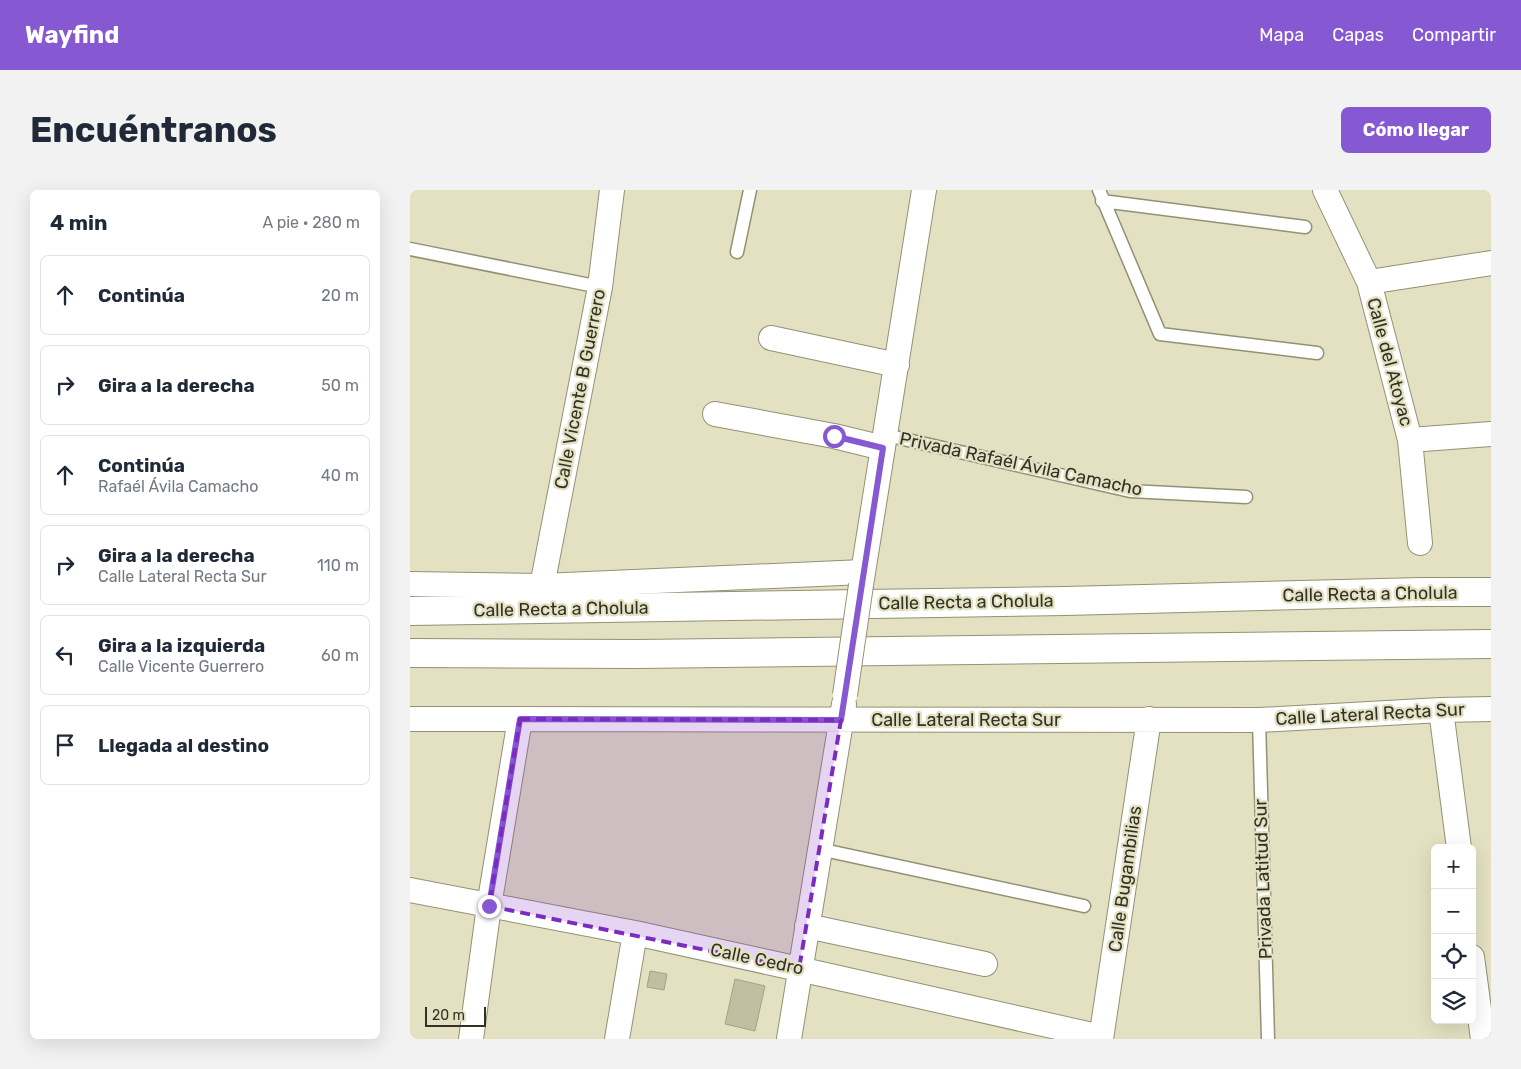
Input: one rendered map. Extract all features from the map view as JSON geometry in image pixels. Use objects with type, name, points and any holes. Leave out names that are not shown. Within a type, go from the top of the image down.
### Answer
[{"type":"main road","name":"Calle Recta a Cholula","points":[[410,611],[1491,592]]},
{"type":"main road","points":[[410,653],[637,654],[1491,644]]},
{"type":"street","name":"Calle Vicente B Guerrero","points":[[542,586],[600,287],[612,190]]},
{"type":"street","points":[[789,1039],[924,190]]},
{"type":"street","name":"Calle del Atoyac","points":[[1325,190],[1369,282],[1410,440],[1420,543]]},
{"type":"street","points":[[1369,282],[1491,263]]},
{"type":"street","points":[[771,338],[897,365]]},
{"type":"street","name":"Privada Rafaél Ávila Camacho","points":[[715,414],[834,436],[884,442]]},
{"type":"street","points":[[1410,440],[1491,434]]},
{"type":"street","points":[[410,584],[542,586],[862,578]]},
{"type":"street","name":"Calle Lateral Recta Sur","points":[[410,719],[1259,720],[1491,709]]},
{"type":"street","points":[[1441,710],[1458,844]]},
{"type":"street","points":[[472,1039],[489,906],[520,719]]},
{"type":"street","name":"Calle Bugambilias","points":[[1104,1038],[1149,719]]},
{"type":"street","name":"Calle Cedro","points":[[410,890],[635,933],[800,968],[1104,1038]]},
{"type":"street","points":[[807,926],[985,964]]},
{"type":"street","points":[[617,1039],[635,933]]},
{"type":"street","points":[[1475,979],[1483,1039]]},
{"type":"lane","points":[[737,252],[750,190]]},
{"type":"lane","points":[[1101,195],[1305,227]]},
{"type":"lane","points":[[1101,195],[1160,334],[1317,353]]},
{"type":"lane","points":[[410,249],[600,287]]},
{"type":"lane","name":"Privada Rafaél Ávila Camacho","points":[[884,442],[1130,491],[1246,498]]},
{"type":"lane","name":"Privada Latitud Sur","points":[[1259,720],[1268,1039]]},
{"type":"lane","points":[[819,849],[1084,906]]},
{"type":"highlighted area","points":[[520,719],[841,720],[799,969],[489,906]]},
{"type":"building","points":[[650,971],[667,974],[664,990],[647,987]]},
{"type":"building","points":[[735,979],[765,986],[755,1031],[725,1024]]},
{"type":"route","points":[[489,906],[520,719],[841,720],[883,448],[834,436]]}]
